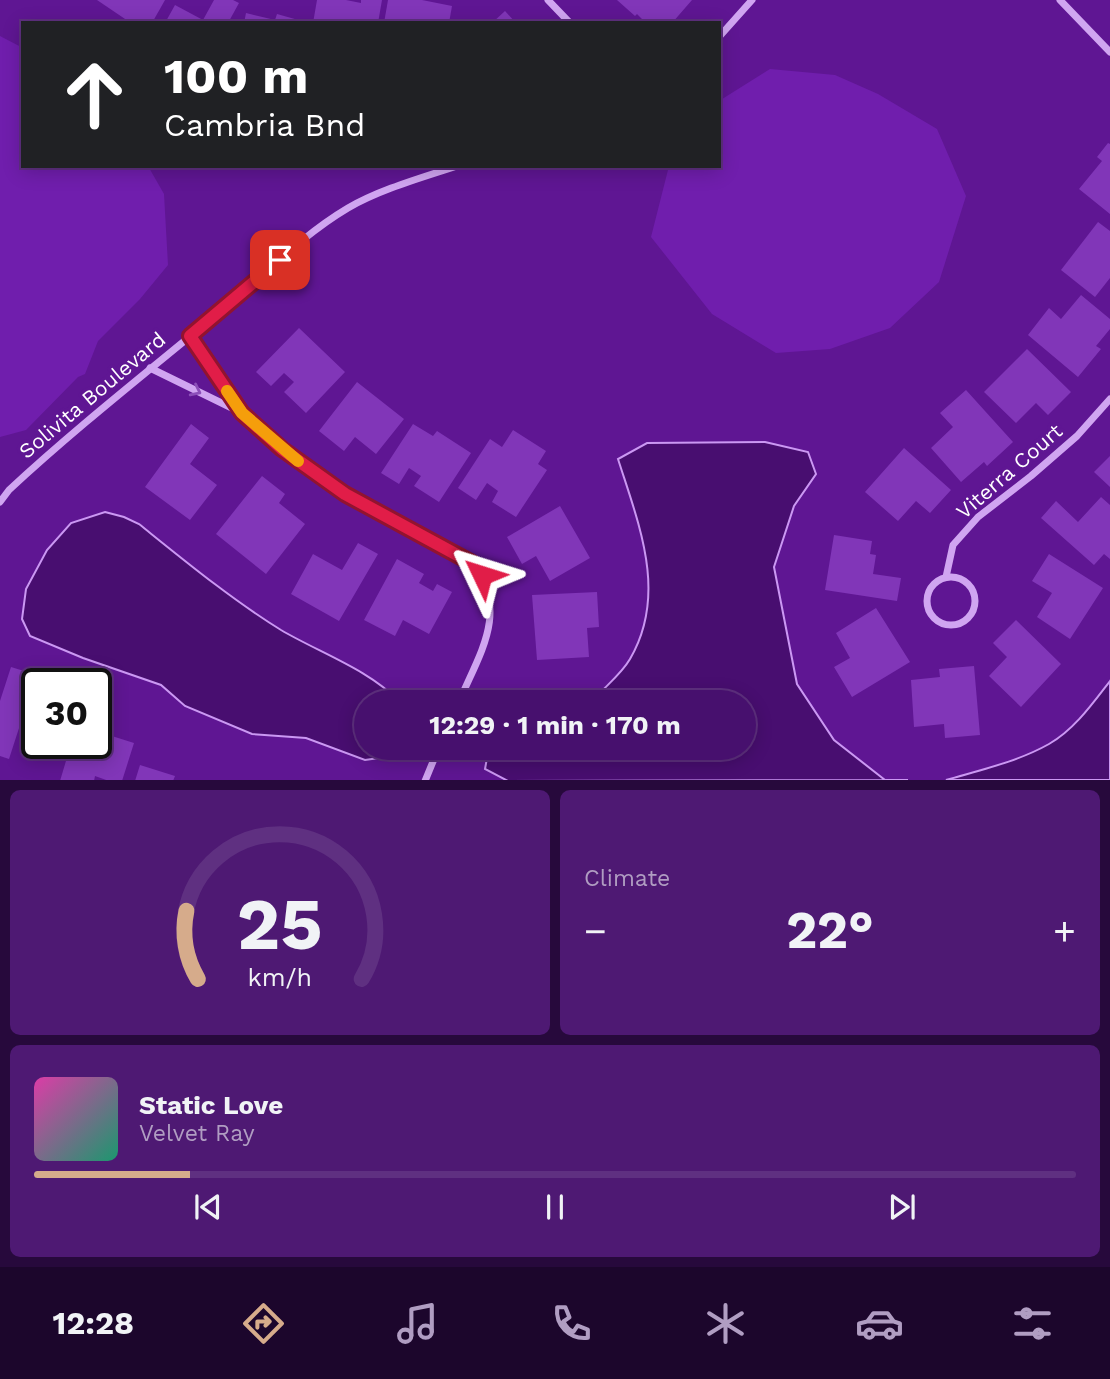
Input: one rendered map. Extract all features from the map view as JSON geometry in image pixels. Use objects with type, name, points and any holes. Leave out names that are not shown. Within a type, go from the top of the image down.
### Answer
[{"type":"street","points":[[548,0],[567,21]]},
{"type":"street","points":[[721,35],[752,0]]},
{"type":"street","points":[[1059,0],[1110,52]]},
{"type":"street","name":"Solivita Boulevard","points":[[0,502],[40,461],[316,229],[350,207],[392,188],[451,168]]},
{"type":"street","points":[[190,336],[242,413],[282,449],[336,488],[472,563],[482,575],[491,599],[489,629],[463,690]]},
{"type":"street","points":[[150,368],[242,413]]},
{"type":"street","name":"Viterra Court","points":[[946,577],[953,545],[978,517],[1077,436],[1110,399]]},
{"type":"street","points":[[946,577],[962,579],[969,584],[975,598],[971,614],[958,624],[941,623],[934,618],[927,604],[930,588],[946,577]]},
{"type":"street","points":[[425,780],[433,760]]},
{"type":"shaded area","points":[[0,36],[21,47],[21,168],[149,168],[164,194],[168,265],[140,299],[98,341],[85,374],[78,377],[26,430],[0,437]]},
{"type":"shaded area","points":[[770,69],[835,75],[878,94],[937,129],[966,196],[939,282],[890,328],[830,349],[776,353],[712,314],[651,237],[668,168],[721,168],[721,100]]},
{"type":"shaded area","points":[[765,442],[808,452],[816,474],[794,506],[774,567],[797,684],[834,740],[885,780],[506,780],[485,769],[487,760],[756,760],[756,690],[603,690],[630,659],[641,634],[647,610],[646,559],[618,459],[647,443]]},
{"type":"shaded area","points":[[105,512],[139,524],[262,618],[359,671],[387,690],[354,690],[354,756],[306,738],[252,734],[185,706],[161,685],[30,636],[22,619],[26,589],[47,550],[71,523]]},
{"type":"shaded area","points":[[1110,681],[1110,780],[946,780],[1011,761],[1049,744],[1075,724]]},
{"type":"building","points":[[97,0],[165,0],[153,21],[128,21]]},
{"type":"building","points":[[214,0],[233,0],[239,3],[229,21],[166,21],[175,5],[203,20]]},
{"type":"building","points":[[317,0],[361,3],[361,0],[382,0],[378,21],[313,21]]},
{"type":"building","points":[[388,0],[422,0],[452,6],[449,21],[384,21]]},
{"type":"building","points":[[617,0],[692,0],[674,21],[644,21],[637,14],[635,16]]},
{"type":"building","points":[[505,11],[514,21],[494,21]]},
{"type":"building","points":[[246,13],[275,20],[277,14],[302,21],[244,21]]},
{"type":"building","points":[[1108,143],[1110,214],[1079,189],[1102,161],[1097,157]]},
{"type":"building","points":[[1098,222],[1110,231],[1110,278],[1095,297],[1061,270]]},
{"type":"building","points":[[1081,295],[1110,319],[1110,329],[1096,346],[1101,349],[1078,377],[1028,335],[1049,308],[1061,319]]},
{"type":"building","points":[[299,328],[345,372],[306,413],[284,392],[294,382],[284,373],[271,386],[256,372]]},
{"type":"building","points":[[1027,349],[1071,392],[1048,415],[1036,403],[1016,423],[984,392]]},
{"type":"building","points":[[357,382],[404,419],[376,454],[355,437],[344,451],[319,431]]},
{"type":"building","points":[[966,390],[1013,442],[987,466],[984,462],[961,482],[931,448],[953,427],[940,413]]},
{"type":"building","points":[[191,424],[209,438],[190,464],[217,485],[190,520],[145,487]]},
{"type":"building","points":[[413,424],[433,436],[437,431],[471,453],[439,502],[414,486],[421,476],[409,468],[399,484],[381,473]]},
{"type":"building","points":[[513,430],[546,451],[538,464],[547,470],[516,517],[492,502],[498,491],[487,483],[476,500],[458,488],[490,439],[502,447]]},
{"type":"building","points":[[904,448],[951,490],[930,513],[916,501],[898,521],[865,492]]},
{"type":"building","points":[[1110,456],[1110,487],[1094,472]]},
{"type":"building","points":[[262,476],[285,494],[279,503],[305,524],[266,574],[216,534]]},
{"type":"building","points":[[1101,497],[1110,505],[1110,559],[1104,554],[1094,565],[1041,518],[1056,501],[1078,522]]},
{"type":"building","points":[[560,506],[590,558],[550,581],[536,556],[522,564],[507,537]]},
{"type":"building","points":[[834,535],[872,541],[870,554],[876,555],[873,574],[901,578],[897,601],[825,590]]},
{"type":"building","points":[[358,543],[378,554],[339,621],[291,594],[313,554],[342,570]]},
{"type":"building","points":[[1049,554],[1103,588],[1070,639],[1037,617],[1052,593],[1032,581]]},
{"type":"building","points":[[397,559],[424,574],[419,583],[433,591],[437,584],[452,592],[429,634],[403,620],[395,636],[364,620]]},
{"type":"building","points":[[597,592],[599,627],[587,628],[589,657],[537,660],[532,595]]},
{"type":"building","points":[[876,608],[910,662],[852,697],[834,667],[850,658],[836,633]]},
{"type":"building","points":[[1016,620],[1061,664],[1021,707],[989,676],[1007,657],[993,643]]},
{"type":"building","points":[[974,666],[980,735],[945,738],[944,724],[914,727],[911,680],[940,677],[939,669]]},
{"type":"building","points":[[11,667],[21,670],[21,725],[9,759],[0,756],[0,701]]},
{"type":"building","points":[[112,736],[134,743],[122,780],[106,780],[95,776],[94,780],[60,780],[67,759],[112,759]]},
{"type":"building","points":[[140,765],[175,776],[173,780],[135,780]]},
{"type":"slow traffic","points":[[227,391],[242,413],[298,461]]},
{"type":"route","points":[[280,260],[190,336],[242,413],[282,449],[345,494],[472,563],[482,575]]}]
